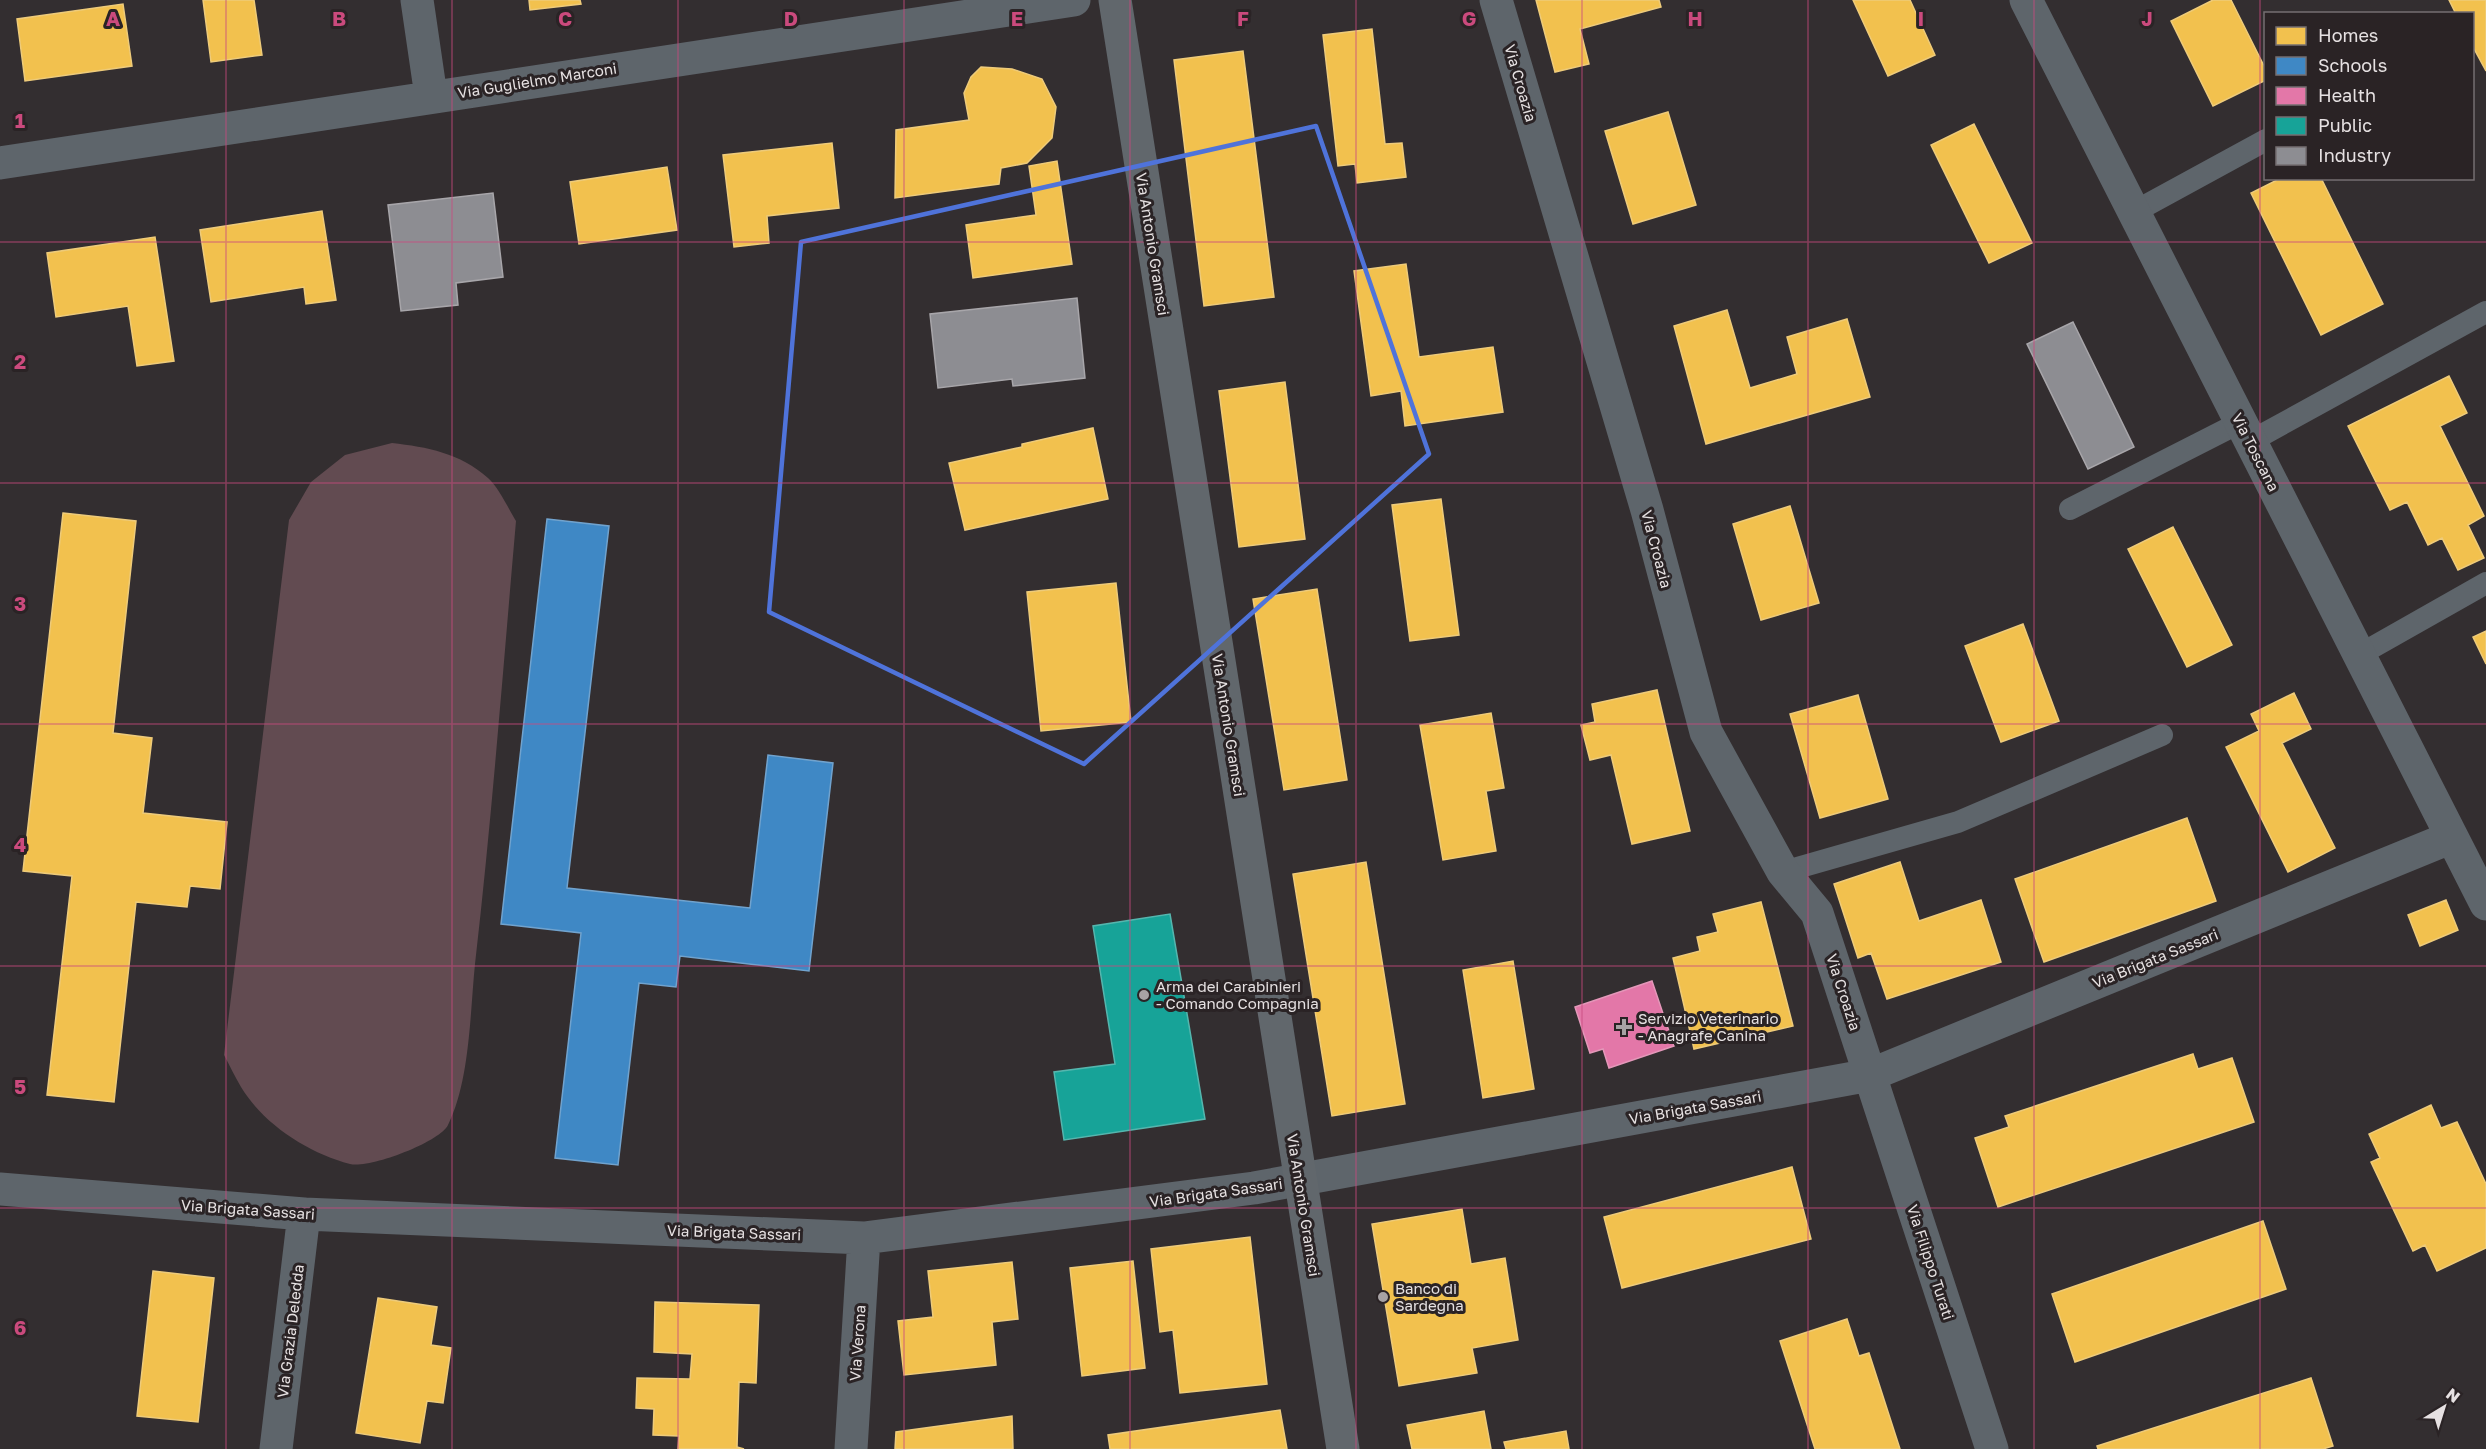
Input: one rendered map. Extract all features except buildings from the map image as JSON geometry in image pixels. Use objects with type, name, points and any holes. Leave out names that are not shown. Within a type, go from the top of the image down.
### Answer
[{"type":"street","points":[[417,0],[431,96]]},
{"type":"street","name":"Via Guglielmo Marconi","points":[[0,163],[1074,0]]},
{"type":"street","name":"Via Antonio Gramsci","points":[[1114,0],[1343,1449]]},
{"type":"street","name":"Via Croazia","points":[[1496,0],[1647,510],[1706,732],[1783,872],[1817,913],[1870,1075]]},
{"type":"street","name":"Via Toscana","points":[[2026,0],[2452,837],[2481,883]]},
{"type":"street","name":"Via Brigata Sassari","points":[[0,1189],[304,1214],[864,1238],[1254,1188],[1870,1075],[2452,837]]},
{"type":"street","name":"Via Filippo Turati","points":[[1870,1075],[1992,1449]]},
{"type":"street","name":"Via Grazia Deledda","points":[[276,1449],[304,1214]]},
{"type":"street","name":"Via Verona","points":[[850,1449],[864,1238]]},
{"type":"lane","points":[[2134,212],[2264,141]]},
{"type":"lane","points":[[2070,509],[2246,432],[2486,312]]},
{"type":"lane","points":[[2359,655],[2486,583]]},
{"type":"lane","points":[[1783,872],[1958,822],[2162,735]]},
{"type":"highlighted area","points":[[1316,126],[1429,454],[1084,764],[769,612],[801,242]]},
{"type":"shaded area","points":[[392,443],[443,453],[477,469],[496,487],[516,521],[487,854],[468,1046],[461,1088],[448,1125],[432,1139],[387,1158],[350,1164],[304,1145],[262,1114],[239,1083],[224,1055],[289,520],[311,482],[345,455]]},
{"type":"place","name":"Arma dei Carabinieri - Comando Compagnia","points":[[1144,995]]},
{"type":"place","name":"Servizio Veterinario - Anagrafe Canina","points":[[1624,1027]]},
{"type":"place","name":"Banco di Sardegna","points":[[1383,1297]]}]
